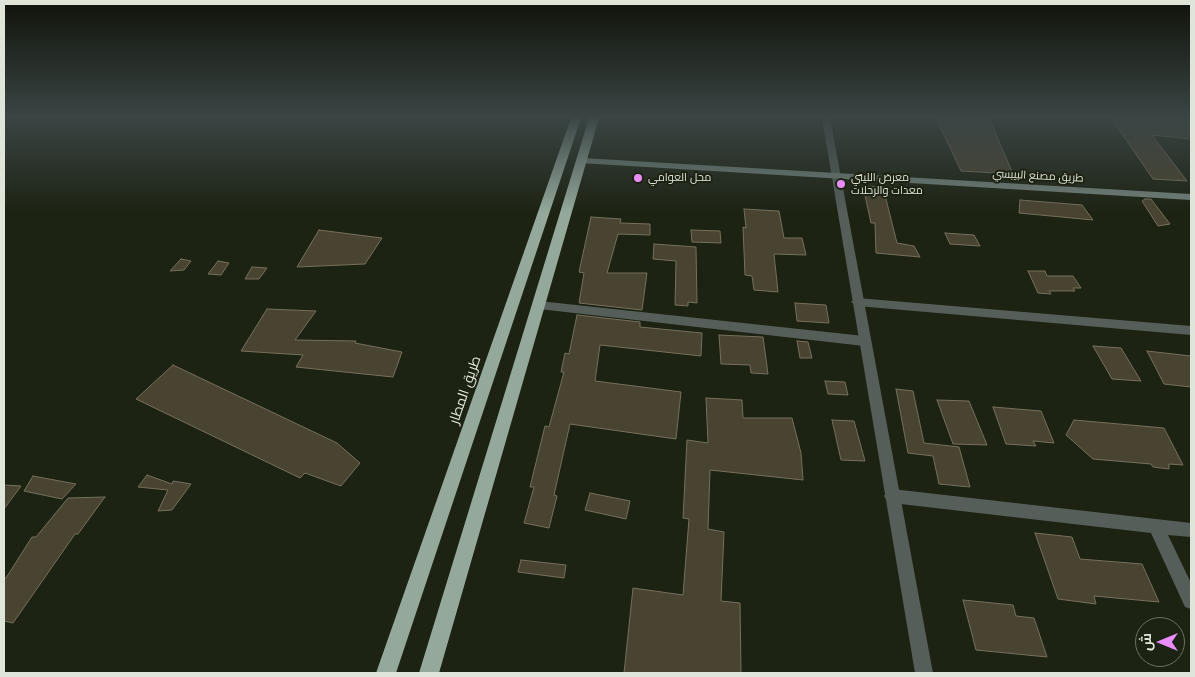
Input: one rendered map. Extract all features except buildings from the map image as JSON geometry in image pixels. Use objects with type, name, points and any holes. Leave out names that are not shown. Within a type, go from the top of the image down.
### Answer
[{"type":"highway","name":"طريق المطار","points":[[386,673],[565,150]]},
{"type":"highway","points":[[429,673],[586,150]]},
{"type":"main road","name":"طريق مصنع البيبسي","points":[[583,161],[1191,197]]},
{"type":"street","points":[[831,150],[924,673]]},
{"type":"street","points":[[857,302],[1191,331]]},
{"type":"street","points":[[539,305],[864,341]]},
{"type":"street","points":[[892,496],[1191,530]]},
{"type":"street","points":[[1156,526],[1191,601]]},
{"type":"place","name":"محل العوامي","points":[[638,178]]},
{"type":"place","name":"معرض الليتي معدات والرحلات","points":[[841,184]]}]
